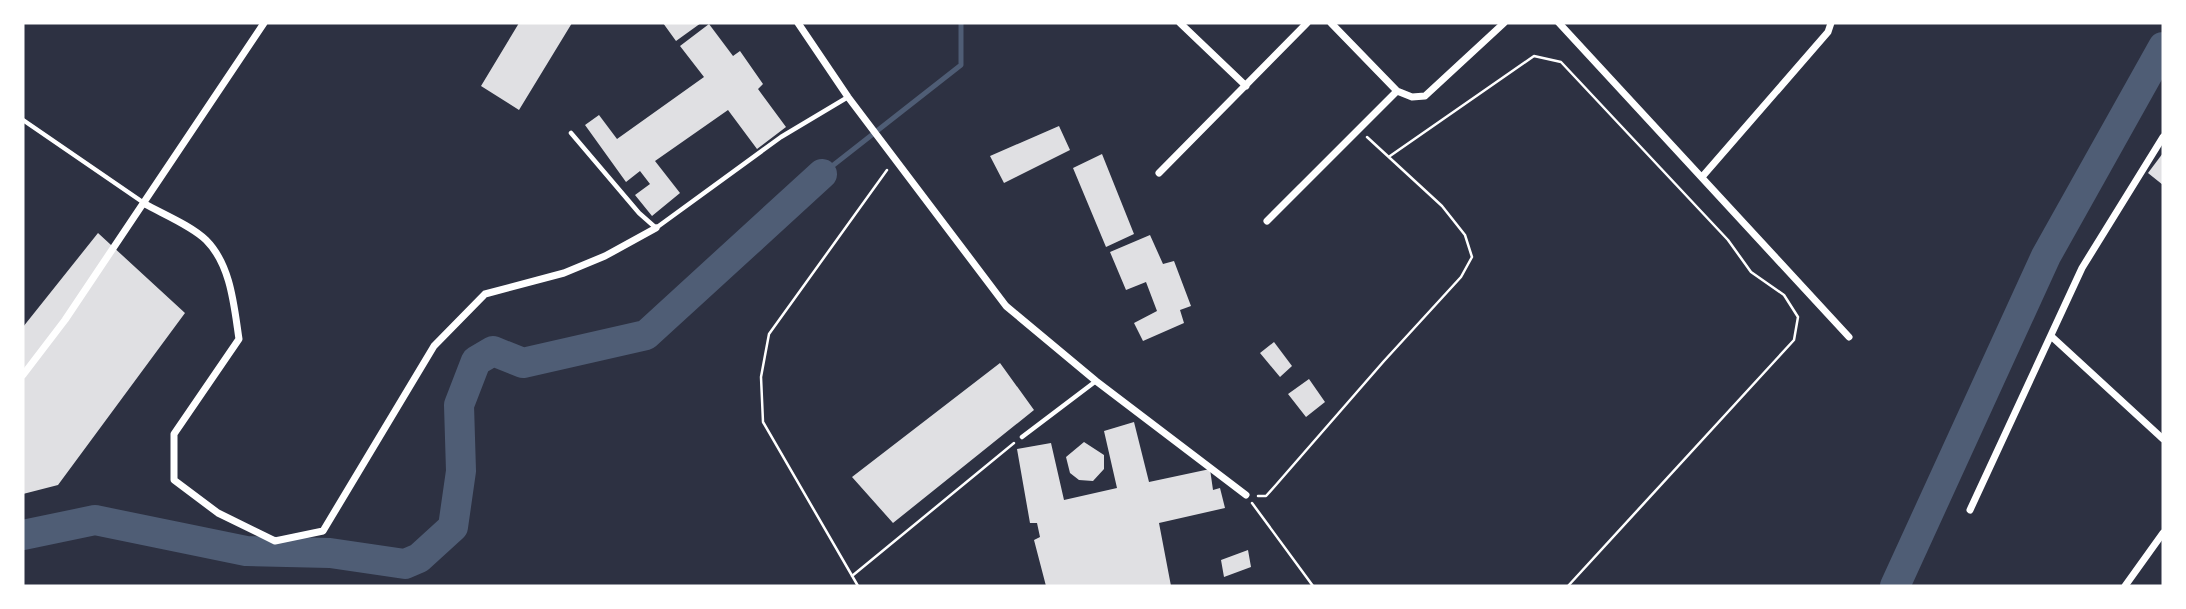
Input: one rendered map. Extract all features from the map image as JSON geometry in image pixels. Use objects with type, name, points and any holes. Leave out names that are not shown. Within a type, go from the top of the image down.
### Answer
[{"type":"street","points":[[23,375],[65,320],[145,204],[264,23]]},
{"type":"street","points":[[798,23],[849,98],[1006,306],[1096,381],[1246,495]]},
{"type":"street","points":[[1180,23],[1246,86]]},
{"type":"street","points":[[1159,173],[1307,23]]},
{"type":"street","points":[[1331,23],[1397,91],[1412,97],[1425,96],[1504,23]]},
{"type":"street","points":[[1559,23],[1849,337]]},
{"type":"street","points":[[1702,177],[1828,32],[1831,23]]},
{"type":"street","points":[[1267,221],[1397,91]]},
{"type":"street","points":[[1970,510],[2082,268],[2163,137]]},
{"type":"street","points":[[145,204],[206,240],[225,267],[239,339],[174,434],[174,480],[218,513],[275,541],[323,531],[434,346],[485,294],[564,273],[605,256],[656,228]]},
{"type":"street","points":[[2051,336],[2163,439]]},
{"type":"street","points":[[2125,586],[2163,533]]},
{"type":"lane","points":[[571,133],[639,213],[656,228],[781,137],[849,98]]},
{"type":"lane","points":[[23,120],[145,204]]},
{"type":"lane","points":[[1022,437],[1096,381]]},
{"type":"path","points":[[1390,156],[1534,56],[1561,62],[1728,240],[1751,272],[1784,295],[1798,317],[1794,340],[1568,586]]},
{"type":"path","points":[[1246,495],[1266,496],[1461,277],[1472,257],[1465,235],[1442,206],[1359,130]]},
{"type":"path","points":[[858,586],[763,422],[761,377],[769,334],[893,157]]},
{"type":"path","points":[[852,576],[1022,437]]},
{"type":"path","points":[[1246,495],[1312,586]]},
{"type":"building","points":[[519,23],[572,23],[519,110],[481,86]]},
{"type":"building","points":[[663,23],[701,23],[676,41]]},
{"type":"building","points":[[709,24],[733,56],[740,51],[763,84],[758,89],[786,127],[757,149],[728,110],[655,161],[680,193],[652,216],[635,195],[650,184],[640,171],[626,182],[585,125],[599,115],[617,139],[704,77],[680,46]]},
{"type":"building","points":[[1059,126],[1070,150],[1004,183],[990,156]]},
{"type":"building","points":[[2163,153],[2163,185],[2148,173]]},
{"type":"building","points":[[1102,154],[1134,234],[1106,247],[1073,168]]},
{"type":"building","points":[[98,233],[185,313],[58,485],[23,494],[23,327]]},
{"type":"building","points":[[1150,235],[1163,264],[1174,261],[1191,306],[1180,310],[1184,323],[1143,341],[1134,323],[1157,311],[1146,282],[1126,290],[1110,252]]},
{"type":"building","points":[[1274,342],[1292,366],[1280,377],[1260,353]]},
{"type":"building","points":[[1000,363],[1034,410],[893,523],[852,477]]},
{"type":"building","points":[[1309,379],[1325,402],[1306,417],[1288,394]]},
{"type":"building","points":[[1134,422],[1149,482],[1210,469],[1213,490],[1220,488],[1225,508],[1159,523],[1171,586],[1046,586],[1034,540],[1040,537],[1037,523],[1030,523],[1017,449],[1051,443],[1064,500],[1117,488],[1104,431]]},
{"type":"building","points":[[1084,442],[1104,455],[1104,469],[1093,481],[1079,480],[1070,473],[1066,457]]},
{"type":"building","points":[[1248,550],[1251,567],[1224,577],[1221,560]]},
{"type":"waterway","points":[[822,174],[961,65],[961,23]]},
{"type":"waterway","points":[[1895,586],[2046,256],[2163,47]]},
{"type":"waterway","points":[[23,535],[95,520],[246,551],[330,553],[405,564],[419,558],[453,527],[461,471],[459,405],[476,361],[493,351],[523,363],[646,335],[822,174]]}]
